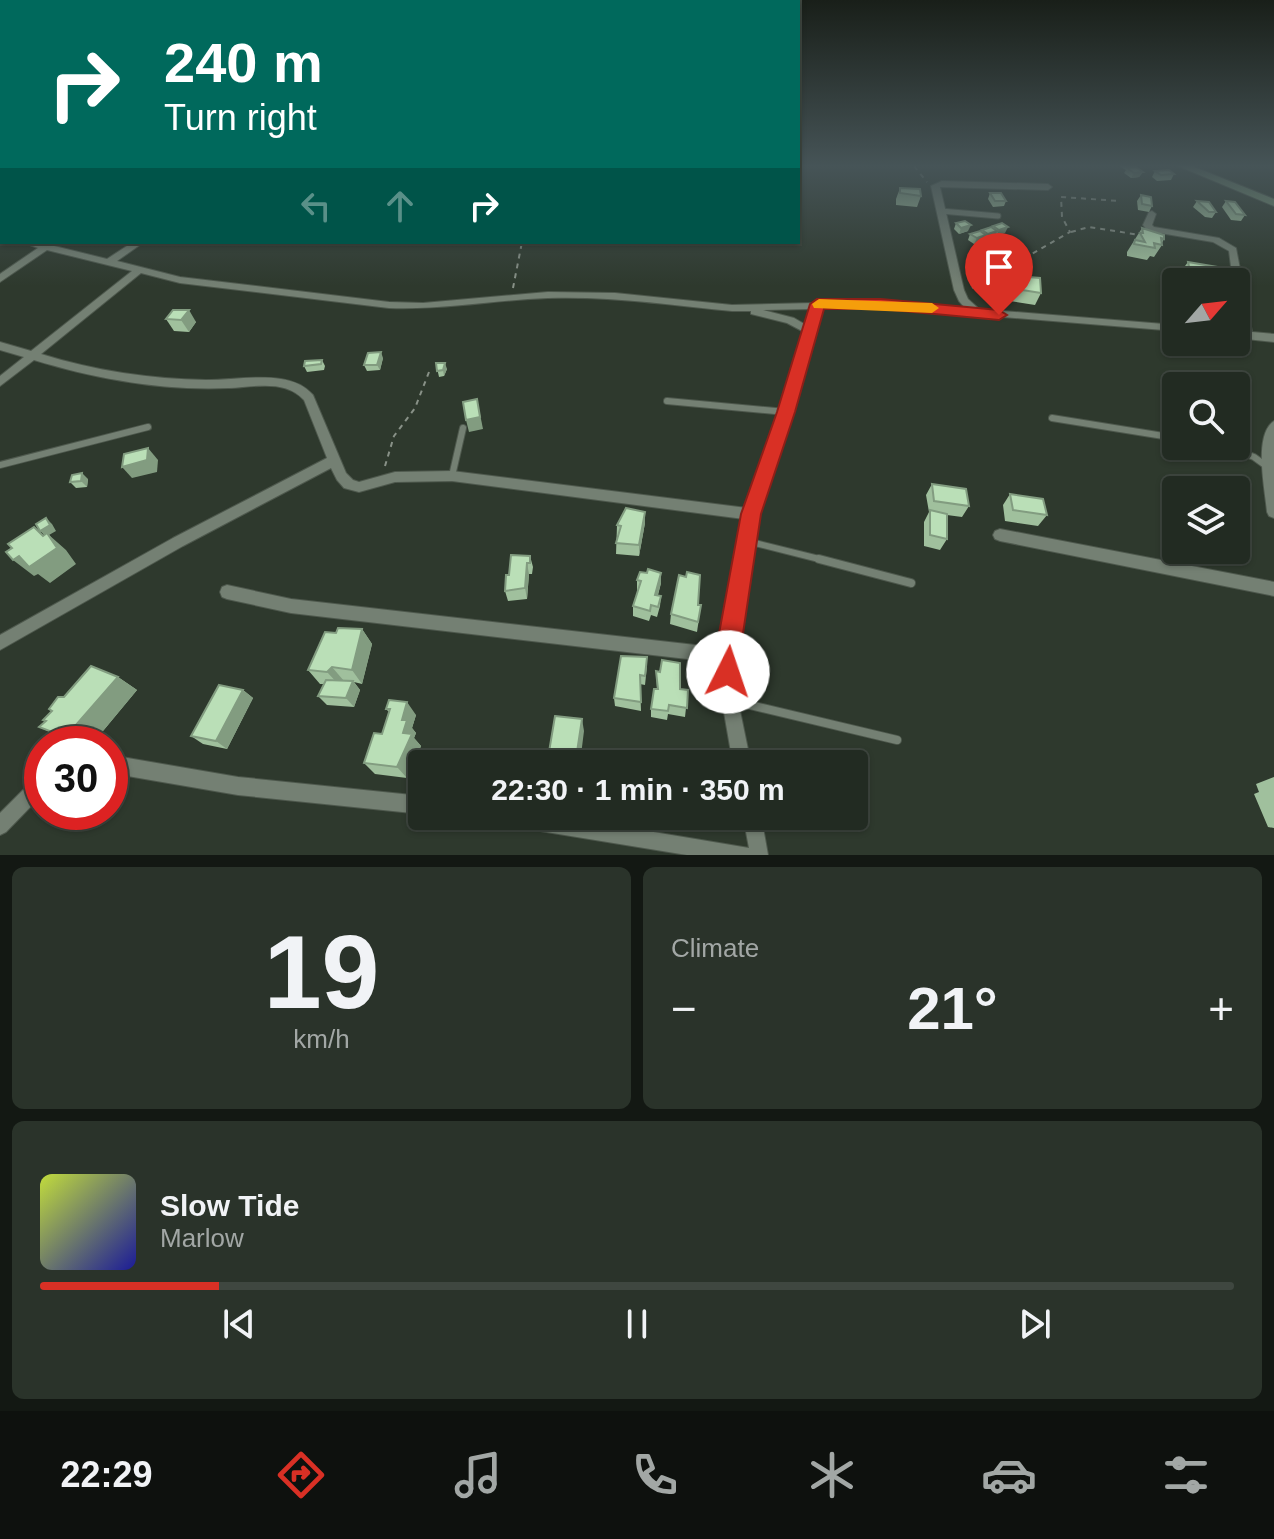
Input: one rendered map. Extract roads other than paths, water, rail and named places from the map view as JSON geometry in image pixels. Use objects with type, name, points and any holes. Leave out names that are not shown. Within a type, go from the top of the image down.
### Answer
[{"type":"street","points":[[940,206],[959,290],[964,301],[977,312]]},
{"type":"street","points":[[1152,214],[1147,225],[1160,232],[1216,240],[1233,250],[1235,268]]},
{"type":"street","points":[[33,244],[180,280],[366,303],[423,306],[516,298],[615,296],[732,308],[790,320],[809,331]]},
{"type":"street","points":[[108,263],[136,244]]},
{"type":"street","points":[[0,279],[44,248]]},
{"type":"street","points":[[0,382],[139,270]]},
{"type":"street","points":[[739,750],[730,701],[728,656],[751,514],[786,412],[817,304]]},
{"type":"street","points":[[732,308],[881,304],[1162,327]]},
{"type":"street","points":[[1250,335],[1274,338]]},
{"type":"street","points":[[0,346],[92,372],[121,376],[190,383],[272,382],[296,386],[309,398],[333,461],[349,484],[359,487],[384,479],[415,475],[452,476],[751,514]]},
{"type":"street","points":[[1274,426],[1270,461],[1274,512]]},
{"type":"street","points":[[0,643],[178,542],[333,461]]},
{"type":"street","points":[[1000,535],[1274,589]]},
{"type":"street","points":[[227,592],[306,608],[728,656]]},
{"type":"street","points":[[128,767],[238,786],[408,804]]},
{"type":"street","points":[[0,826],[24,801]]},
{"type":"street","points":[[589,830],[743,855]]},
{"type":"street","points":[[755,830],[759,855]]},
{"type":"lane","points":[[941,211],[998,216]]},
{"type":"lane","points":[[667,401],[786,412]]},
{"type":"lane","points":[[1052,418],[1162,436]]},
{"type":"lane","points":[[0,465],[148,427]]},
{"type":"lane","points":[[452,476],[463,428]]},
{"type":"lane","points":[[1250,455],[1270,461]]},
{"type":"lane","points":[[747,541],[911,583]]},
{"type":"lane","points":[[730,701],[897,740]]}]
